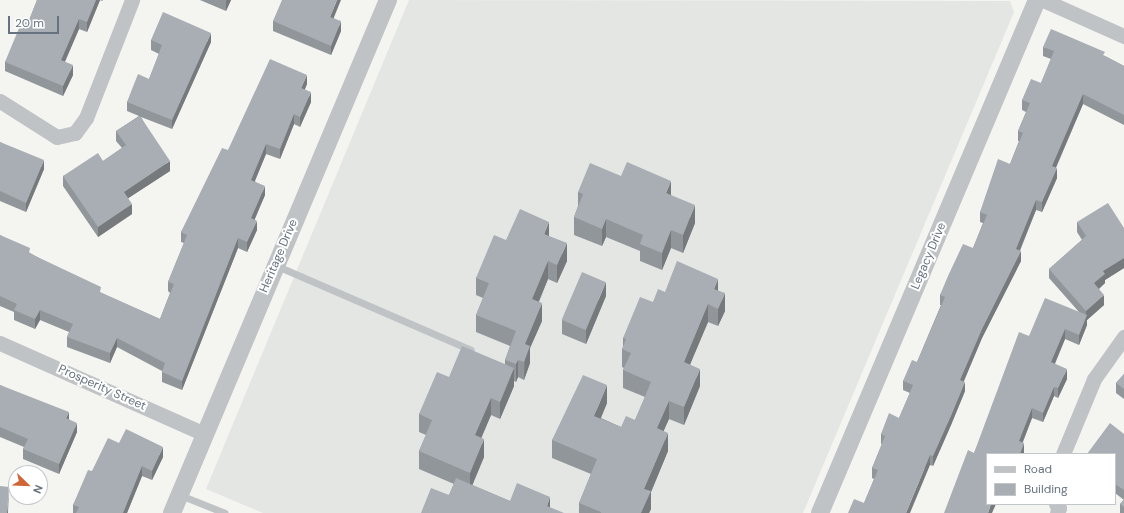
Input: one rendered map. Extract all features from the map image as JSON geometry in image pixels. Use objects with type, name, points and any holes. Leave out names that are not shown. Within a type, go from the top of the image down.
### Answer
[{"type":"street","points":[[0,101],[57,137],[75,133],[86,118],[132,0]]},
{"type":"street","name":"Heritage Drive","points":[[172,513],[275,265],[388,0]]},
{"type":"street","name":"Legacy Drive","points":[[820,513],[1037,0]]},
{"type":"street","points":[[1043,0],[1124,36]]},
{"type":"street","points":[[1062,453],[1094,379],[1124,337]]},
{"type":"street","name":"Prosperity Street","points":[[0,343],[204,434]]},
{"type":"lane","points":[[275,265],[473,351]]},
{"type":"lane","points":[[180,495],[225,513]]},
{"type":"shaded area","points":[[409,0],[1010,1],[1014,12],[803,513],[263,513],[206,489]]},
{"type":"building","points":[[37,0],[96,0],[87,22],[79,19],[61,60],[73,65],[63,86],[5,62],[22,21],[28,23]]},
{"type":"building","points":[[282,0],[337,0],[330,17],[341,21],[331,46],[273,21]]},
{"type":"building","points":[[163,12],[211,33],[172,120],[127,102],[138,74],[149,79],[162,45],[151,40]]},
{"type":"building","points":[[1051,29],[1105,52],[1103,55],[1124,66],[1124,115],[1083,94],[1052,166],[1057,168],[1042,202],[1036,200],[1016,249],[1021,251],[982,329],[960,380],[965,382],[951,416],[933,456],[930,455],[906,513],[848,513],[854,499],[864,503],[878,470],[872,468],[885,436],[881,434],[889,413],[899,418],[913,385],[903,381],[912,360],[917,362],[945,297],[940,295],[948,276],[963,244],[973,248],[987,215],[980,212],[998,159],[1010,164],[1023,133],[1018,131],[1030,103],[1022,100],[1031,79],[1041,83],[1054,51],[1043,47]]},
{"type":"building","points":[[270,59],[307,75],[301,88],[311,92],[300,117],[294,114],[280,149],[266,144],[251,180],[265,186],[251,218],[257,221],[247,242],[238,238],[182,381],[162,372],[165,363],[117,338],[110,353],[67,337],[73,324],[40,310],[35,319],[14,310],[17,304],[0,296],[0,235],[30,248],[29,253],[101,287],[100,292],[160,319],[174,284],[168,282],[187,235],[181,232],[222,148],[228,150]]},
{"type":"building","points":[[140,116],[170,161],[124,192],[132,204],[98,227],[63,176],[98,153],[103,161],[126,145],[116,131]]},
{"type":"building","points":[[0,142],[44,160],[26,203],[0,191]]},
{"type":"building","points":[[627,162],[671,181],[666,193],[695,205],[683,235],[671,230],[662,253],[640,244],[643,235],[606,219],[602,229],[574,217],[583,194],[578,192],[590,163],[621,176]]},
{"type":"building","points":[[1108,203],[1124,228],[1124,258],[1103,271],[1105,274],[1094,283],[1104,295],[1086,311],[1049,269],[1086,236],[1077,222]]},
{"type":"building","points":[[520,209],[549,222],[544,234],[567,243],[557,265],[548,261],[532,299],[542,303],[525,344],[530,346],[524,362],[518,360],[516,364],[505,360],[516,331],[476,315],[489,283],[476,278],[494,235],[506,240]]},
{"type":"building","points":[[677,261],[718,279],[714,289],[725,293],[718,309],[708,304],[684,362],[700,369],[684,407],[669,401],[657,428],[668,433],[644,489],[651,491],[641,513],[601,513],[579,503],[597,459],[552,440],[583,375],[607,385],[594,416],[621,427],[626,416],[635,420],[651,382],[623,370],[631,353],[622,349],[626,339],[623,338],[640,297],[653,302],[658,289],[665,292]]},
{"type":"building","points":[[582,272],[606,282],[586,330],[562,320]]},
{"type":"building","points":[[1045,298],[1087,315],[1079,335],[1065,329],[1051,362],[1067,369],[1058,388],[1054,387],[1043,413],[1032,408],[1019,441],[1024,443],[1020,453],[986,453],[986,505],[991,505],[988,513],[944,513],[968,450],[974,453],[1019,332],[1029,336]]},
{"type":"building","points":[[462,346],[514,368],[500,402],[491,398],[475,435],[484,439],[470,473],[419,451],[432,420],[419,414],[437,372],[449,377]]},
{"type":"building","points":[[1124,374],[1124,389],[1116,383]]},
{"type":"building","points":[[0,385],[69,412],[66,418],[77,423],[59,464],[23,449],[28,439],[0,427]]},
{"type":"building","points":[[1110,423],[1124,434],[1124,490],[1116,485],[1116,453],[1088,453]]},
{"type":"building","points":[[126,429],[163,447],[152,471],[142,466],[123,513],[76,513],[79,507],[73,505],[88,470],[92,471],[108,438],[119,443]]},
{"type":"building","points":[[456,478],[510,501],[517,483],[550,497],[547,506],[564,513],[421,513],[431,488],[449,495]]},
{"type":"building","points":[[0,486],[8,487],[7,513],[0,513]]},
{"type":"building","points":[[1124,499],[1124,507],[1120,504]]}]
